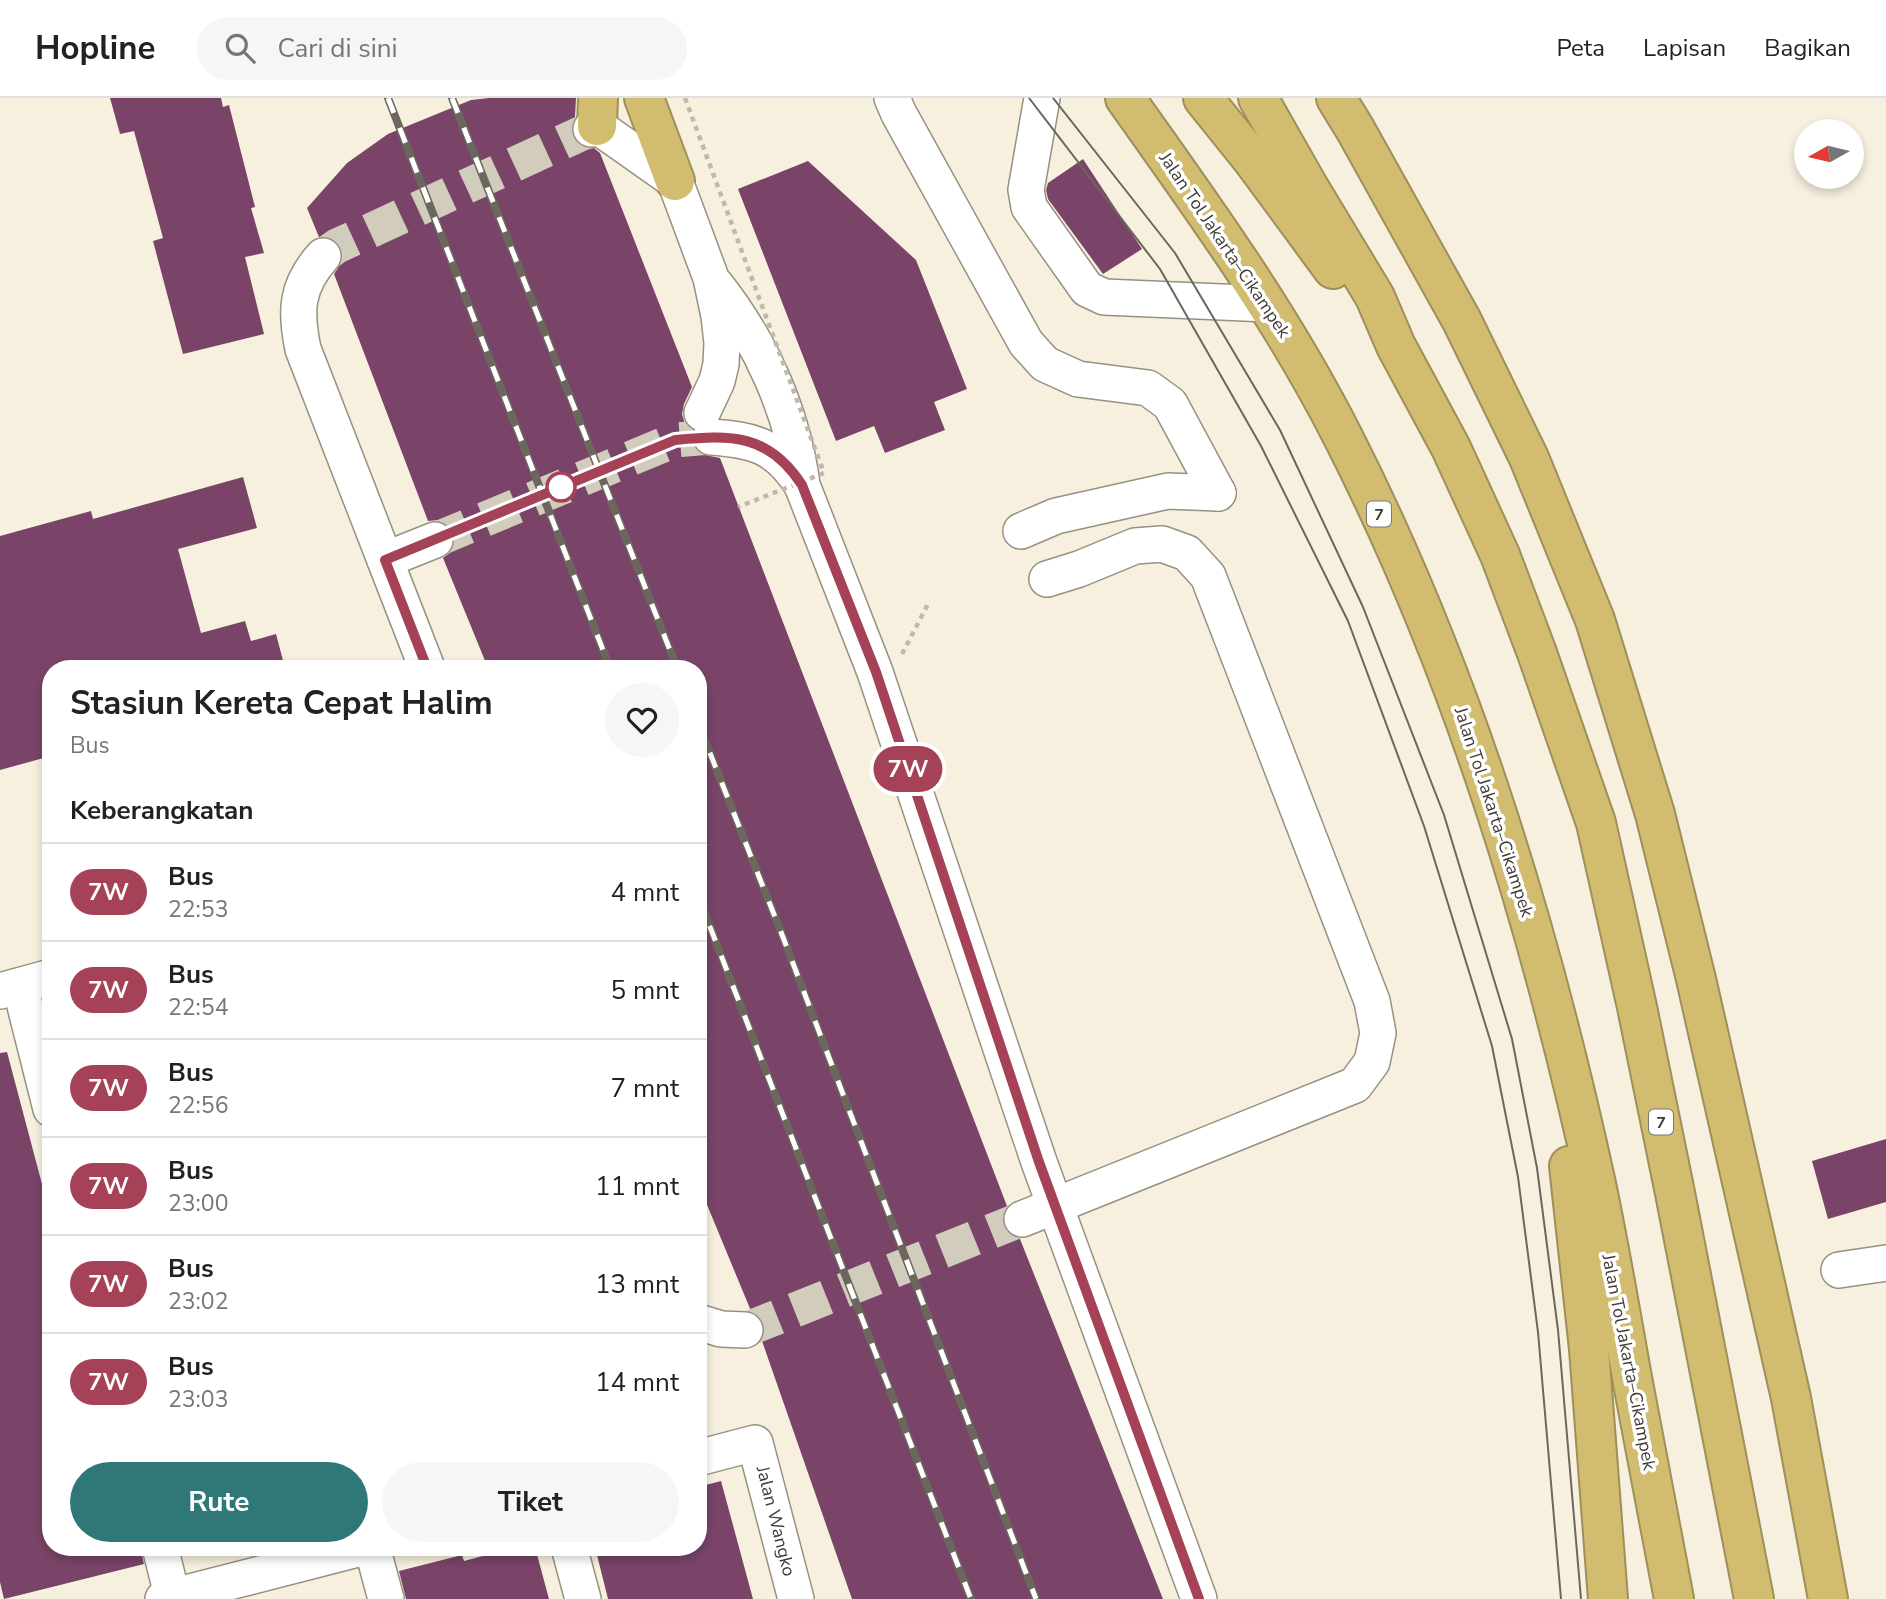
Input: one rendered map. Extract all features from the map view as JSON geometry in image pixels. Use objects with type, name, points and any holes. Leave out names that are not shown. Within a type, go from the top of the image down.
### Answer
[{"type":"highway","points":[[644,98],[675,181]]},
{"type":"highway","name":"Jalan Tol Jakarta–Cikampek","points":[[1125,98],[1234,251],[1268,304],[1344,438],[1428,621],[1481,763],[1545,973],[1596,1184],[1674,1599]]},
{"type":"highway","name":"7","points":[[1203,98],[1252,159],[1360,308],[1396,346]]},
{"type":"highway","name":"7","points":[[1258,98],[1376,297],[1396,346],[1451,448],[1500,555],[1596,823],[1667,1153],[1754,1599]]},
{"type":"highway","points":[[1336,98],[1462,321],[1529,458],[1595,620],[1655,814],[1696,979],[1791,1398],[1828,1599]]},
{"type":"highway","points":[[1545,973],[1589,1349],[1608,1599]]},
{"type":"street","points":[[892,98],[1026,343],[1045,364],[1078,379],[1148,387],[1170,404],[1217,493],[1168,491],[1056,516],[1021,531]]},
{"type":"street","points":[[1042,98],[1026,190],[1030,207],[1087,289],[1104,297],[1268,304]]},
{"type":"street","points":[[595,118],[675,181],[711,278],[722,344],[717,381],[706,425],[774,452],[793,471],[802,485],[876,672],[1039,1162],[1199,1599]]},
{"type":"street","points":[[323,256],[310,270],[301,289],[298,328],[303,349],[424,660]]},
{"type":"street","points":[[711,278],[735,308],[765,364],[796,444],[802,485]]},
{"type":"street","points":[[385,560],[435,540]]},
{"type":"street","points":[[1022,1219],[1355,1085],[1372,1062],[1378,1033],[1372,1002],[1208,576],[1188,553],[1162,544],[1135,547],[1047,579]]},
{"type":"street","points":[[24,985],[42,1068]]},
{"type":"street","points":[[1839,1270],[1886,1263]]},
{"type":"street","points":[[707,1325],[721,1329],[746,1330]]},
{"type":"street","name":"Jalan Wangko","points":[[707,1456],[755,1443],[796,1599]]},
{"type":"street","points":[[162,1556],[170,1598],[331,1556]]},
{"type":"street","points":[[374,1556],[386,1599]]},
{"type":"street","points":[[571,1556],[583,1599]]},
{"type":"path","points":[[685,98],[824,472],[738,508]]},
{"type":"path","points":[[876,672],[900,658],[928,604]]},
{"type":"building","points":[[110,98],[221,98],[223,107],[229,105],[255,207],[251,208],[264,253],[245,257],[264,334],[183,354],[153,241],[163,238],[134,131],[120,134]]},
{"type":"building","points":[[576,98],[575,117],[571,127],[573,137],[581,146],[594,148],[600,153],[692,387],[682,414],[685,424],[693,431],[693,445],[700,454],[720,458],[1007,1206],[1002,1216],[1003,1226],[1010,1235],[1020,1239],[1163,1599],[852,1599],[762,1341],[765,1332],[763,1321],[751,1311],[707,1205],[707,660],[485,660],[443,558],[451,552],[455,544],[454,533],[447,524],[439,520],[428,521],[334,274],[343,260],[341,248],[335,240],[327,236],[319,237],[307,208],[347,163],[388,134],[471,100]]},
{"type":"building","points":[[1083,159],[1142,249],[1103,274],[1048,199],[1046,190],[1048,183]]},
{"type":"building","points":[[808,161],[916,260],[967,389],[934,402],[945,430],[885,453],[874,426],[836,441],[738,189]]},
{"type":"building","points":[[243,477],[257,528],[178,549],[201,633],[245,621],[251,641],[276,634],[283,660],[42,660],[42,758],[0,770],[0,536],[91,511],[93,519]]},
{"type":"building","points":[[7,1052],[42,1184],[42,1556],[142,1556],[144,1564],[4,1599],[0,1582],[0,1053]]},
{"type":"building","points":[[1886,1139],[1886,1202],[1828,1219],[1812,1161]]},
{"type":"building","points":[[721,1481],[753,1599],[608,1599],[597,1556],[707,1556],[707,1485]]},
{"type":"building","points":[[458,1556],[462,1556],[464,1561],[483,1556],[537,1556],[549,1599],[406,1599],[399,1571]]},
{"type":"tunnel","points":[[323,256],[337,246],[591,129]]},
{"type":"tunnel","points":[[435,540],[675,440],[711,437]]},
{"type":"tunnel","points":[[745,1330],[1022,1219]]},
{"type":"tram line","points":[[1029,98],[1160,269],[1261,446],[1348,621],[1424,826],[1492,1046],[1518,1177],[1538,1332],[1561,1599]]},
{"type":"tram line","points":[[1053,98],[1175,253],[1280,430],[1363,607],[1444,815],[1512,1039],[1537,1168],[1558,1330],[1581,1599]]},
{"type":"railway","points":[[388,98],[607,660]]},
{"type":"railway","points":[[452,98],[674,660]]},
{"type":"railway","points":[[707,746],[1036,1599]]},
{"type":"railway","points":[[707,919],[971,1599]]},
{"type":"bus line","name":"7W","points":[[424,660],[385,560],[675,440],[711,437],[748,442],[774,452],[793,471],[802,485],[876,672],[1039,1162],[1199,1599]]}]
